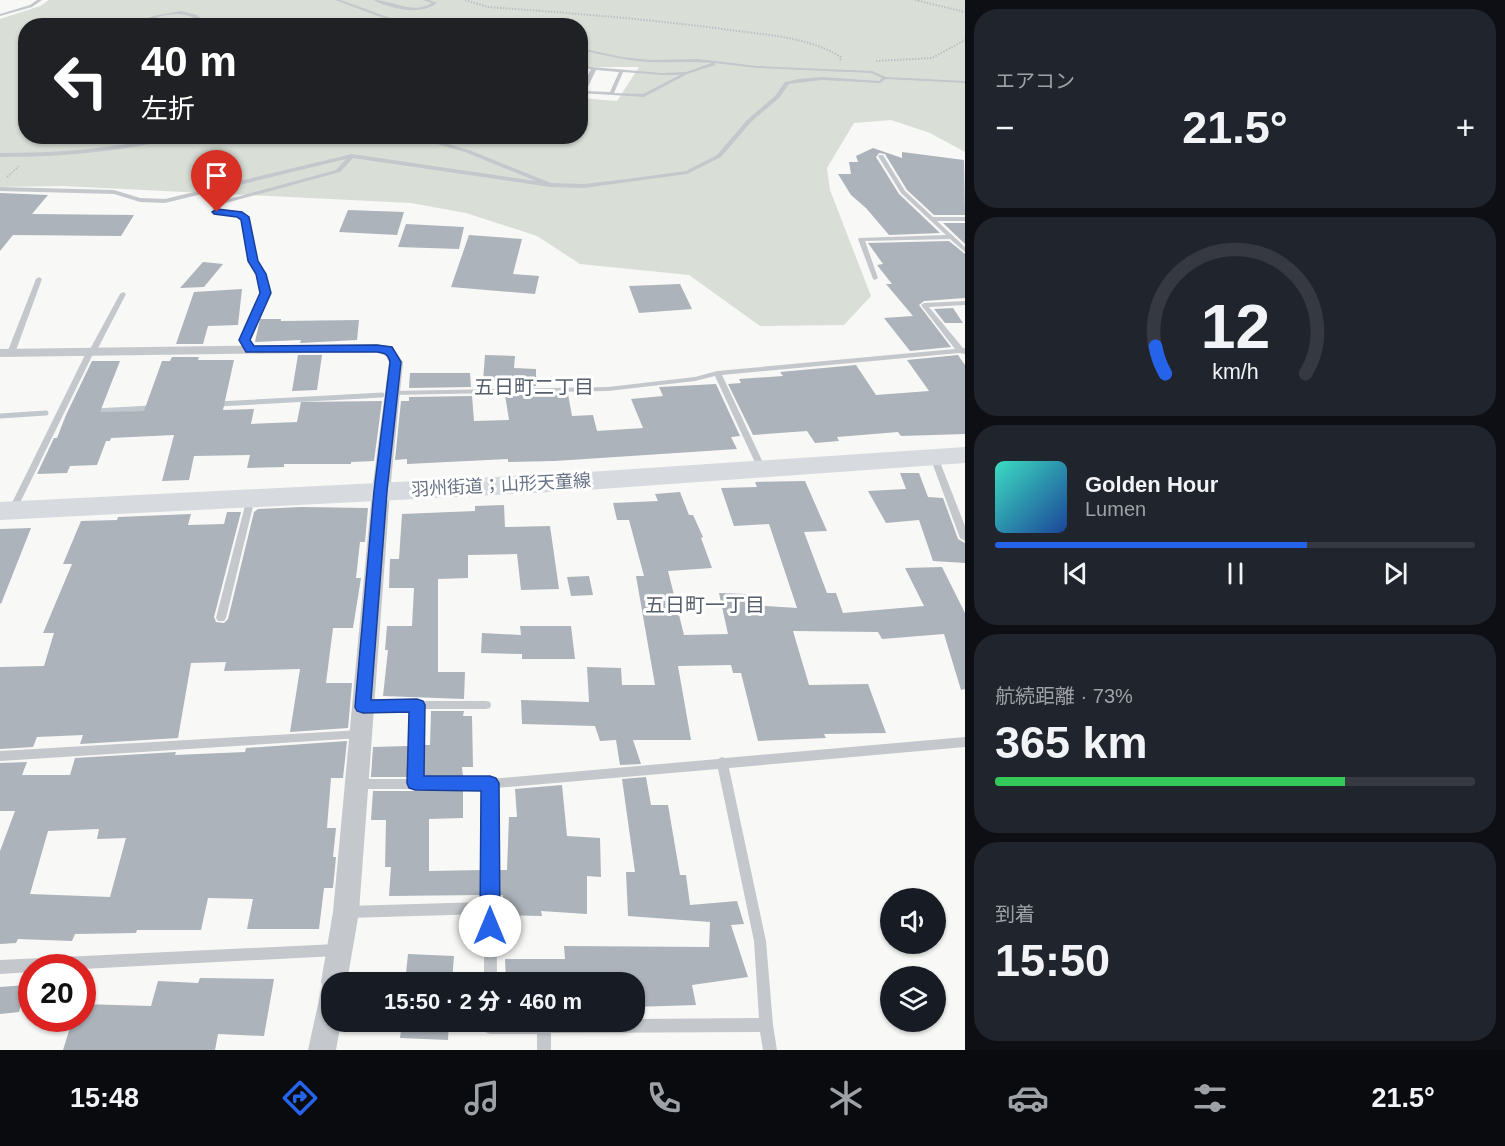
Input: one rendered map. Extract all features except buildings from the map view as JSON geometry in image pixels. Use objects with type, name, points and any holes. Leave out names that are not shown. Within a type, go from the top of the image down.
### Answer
[{"type":"main road","name":"羽州街道；山形天童線","points":[[6,511],[573,482],[965,455]]},
{"type":"street","points":[[6,353],[388,350],[396,362],[381,491],[346,912],[336,972]]},
{"type":"street","points":[[322,1050],[325,1032]]},
{"type":"lane","points":[[0,15],[31,6],[40,0]]},
{"type":"lane","points":[[337,0],[388,18]]},
{"type":"lane","points":[[375,0],[420,9],[428,8],[435,3],[425,0]]},
{"type":"lane","points":[[156,18],[182,14],[198,18]]},
{"type":"lane","points":[[588,51],[651,61],[698,60],[713,64],[872,72],[885,78],[965,82]]},
{"type":"lane","points":[[588,93],[645,96],[687,73],[713,64]]},
{"type":"lane","points":[[588,68],[687,73]]},
{"type":"lane","points":[[588,80],[594,68]]},
{"type":"lane","points":[[611,95],[622,70]]},
{"type":"lane","points":[[0,189],[114,192],[141,200],[165,201],[352,156],[550,185],[584,186],[687,172],[719,156],[749,121],[777,97],[787,83],[809,77],[864,82],[880,82],[885,78]]},
{"type":"lane","points":[[0,154],[30,155],[143,144]]},
{"type":"lane","points":[[441,144],[467,151],[550,185]]},
{"type":"lane","points":[[250,350],[245,340],[266,293],[261,274],[253,261],[245,219],[239,214],[217,212],[215,208],[224,202],[338,171],[352,156]]},
{"type":"lane","points":[[881,156],[903,192],[965,250]]},
{"type":"lane","points":[[931,219],[965,219]]},
{"type":"lane","points":[[875,278],[861,239],[952,237]]},
{"type":"lane","points":[[6,353],[39,279]]},
{"type":"lane","points":[[6,511],[123,294]]},
{"type":"lane","points":[[964,352],[924,305],[965,303]]},
{"type":"lane","points":[[392,393],[608,389],[695,379],[717,373],[964,352]]},
{"type":"lane","points":[[717,373],[762,469]]},
{"type":"lane","points":[[934,457],[965,538]]},
{"type":"lane","points":[[221,618],[251,498]]},
{"type":"lane","points":[[415,783],[417,705]]},
{"type":"lane","points":[[363,707],[486,705]]},
{"type":"lane","points":[[0,756],[360,734]]},
{"type":"lane","points":[[357,784],[490,783],[965,742]]},
{"type":"lane","points":[[722,762],[760,941],[770,1050]]},
{"type":"lane","points":[[490,783],[490,972]]},
{"type":"lane","points":[[346,912],[490,908]]},
{"type":"lane","points":[[0,967],[339,950]]},
{"type":"lane","points":[[645,1027],[766,1025]]},
{"type":"lane","points":[[544,1032],[544,1050]]},
{"type":"path","points":[[465,0],[488,7],[678,22],[793,39],[815,44],[836,53],[841,57],[838,71]]},
{"type":"path","points":[[915,0],[965,12]]},
{"type":"path","points":[[874,61],[935,58],[950,51],[965,39]]},
{"type":"shaded area","points":[[49,0],[965,0],[965,152],[930,133],[891,120],[854,123],[827,168],[830,190],[871,296],[844,325],[760,326],[689,275],[580,264],[537,236],[466,213],[411,203],[62,186],[0,187],[0,19],[40,6]]},
{"type":"waterway","points":[[218,404],[382,395]]},
{"type":"waterway","points":[[95,411],[151,408]]},
{"type":"waterway","points":[[0,416],[46,413]]},
{"type":"district","name":"五日町二丁目","points":[[534,387]]},
{"type":"district","name":"五日町一丁目","points":[[705,605]]},
{"type":"route","points":[[217,212],[239,214],[245,219],[253,261],[261,274],[266,293],[245,340],[250,350],[377,348],[388,350],[396,362],[381,491],[363,707],[417,705],[415,783],[490,783],[490,926]]}]
